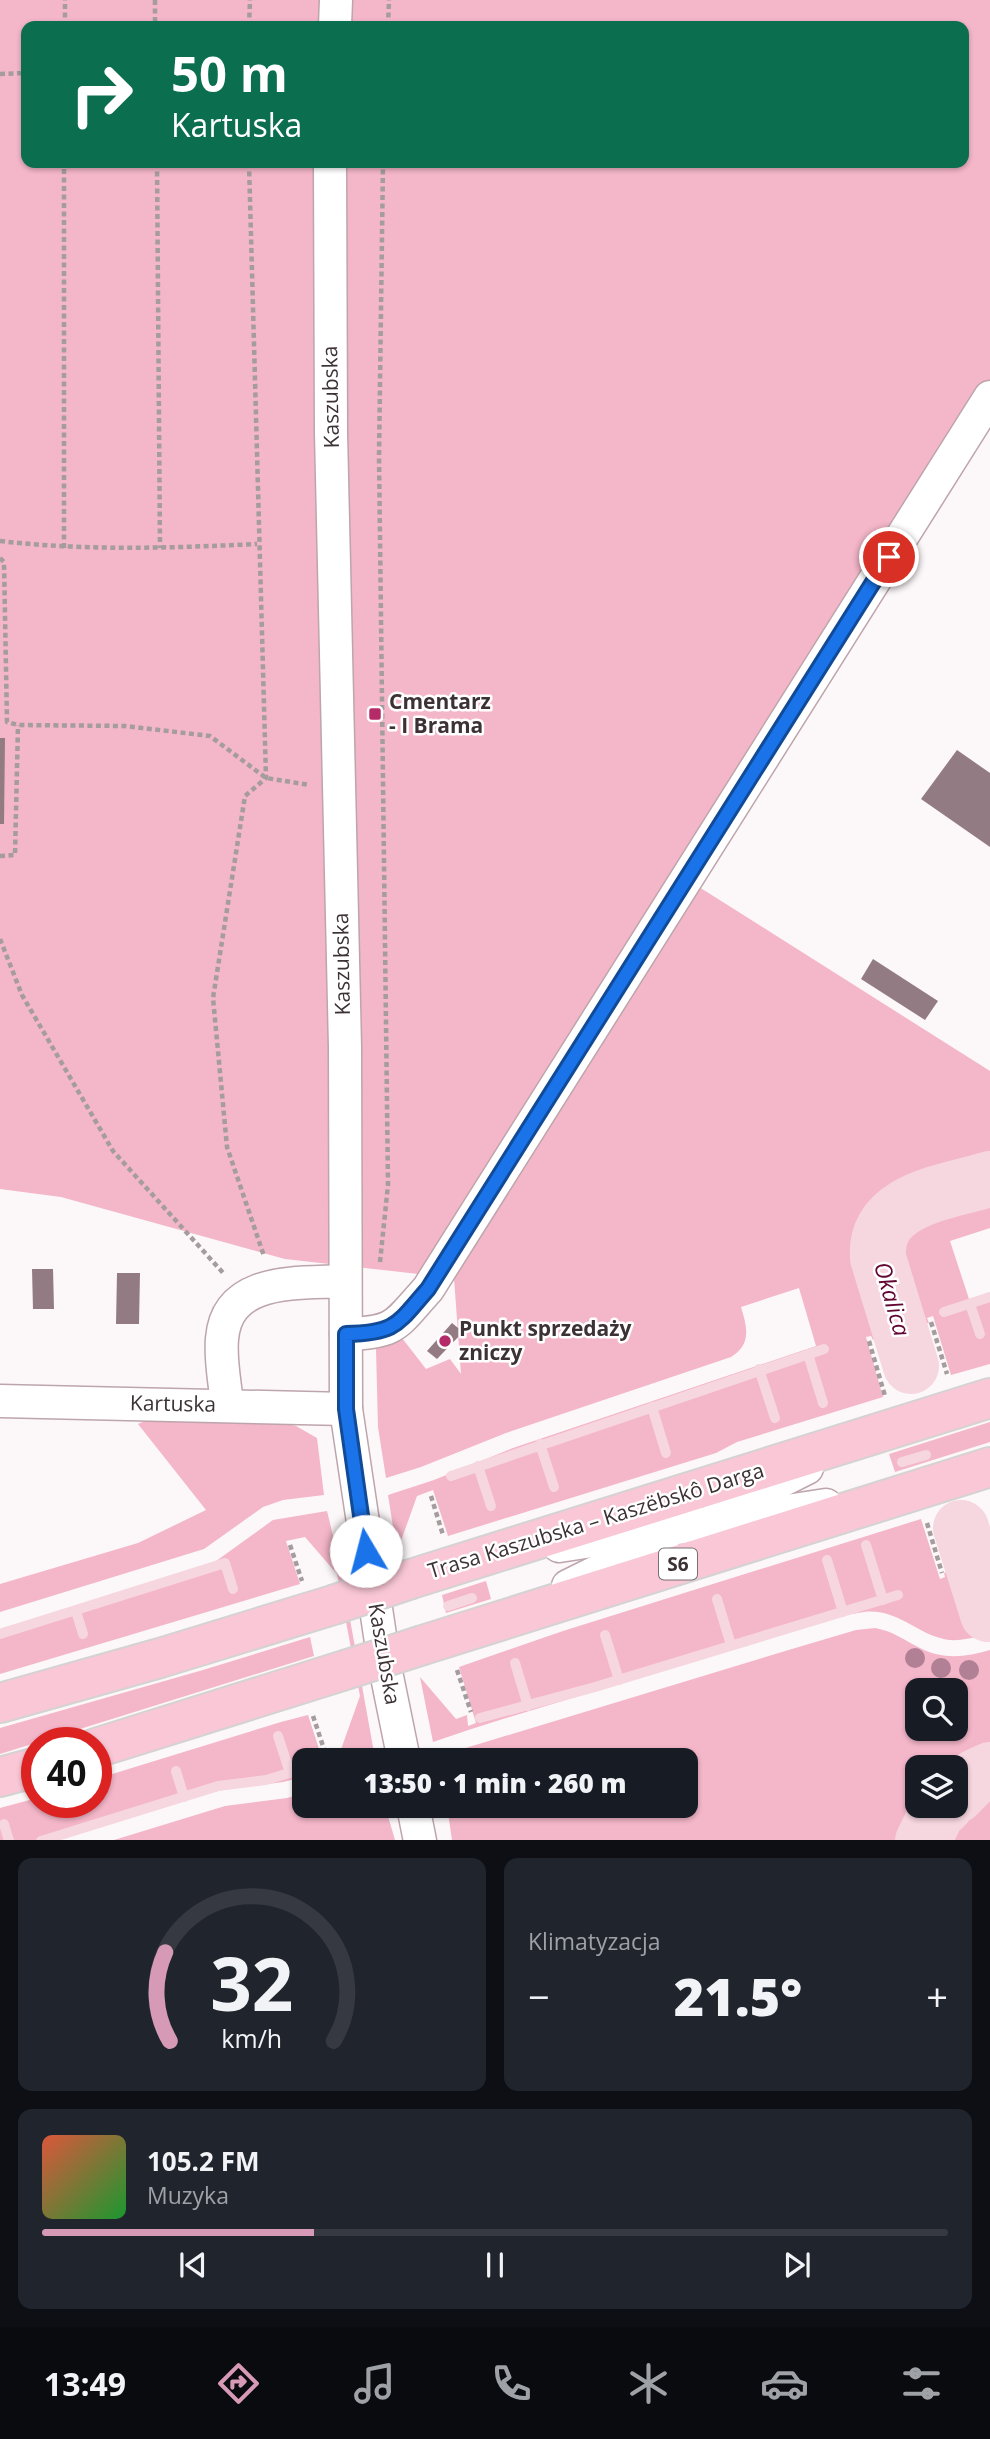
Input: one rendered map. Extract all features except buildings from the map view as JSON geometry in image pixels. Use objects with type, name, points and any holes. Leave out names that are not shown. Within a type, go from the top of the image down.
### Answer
[{"type":"highway","name":"Trasa Kaszubska – Kaszëbskô Darga","points":[[0,1703],[160,1658],[318,1594],[411,1579],[478,1558],[893,1416],[949,1393],[990,1398]]},
{"type":"highway","name":"S6","points":[[112,1743],[498,1621],[941,1488]]},
{"type":"highway","points":[[0,1777],[21,1771]]},
{"type":"street","points":[[335,0],[335,21]]},
{"type":"street","name":"Kaszubska","points":[[330,168],[331,419],[345,1048],[346,1409],[382,1649],[402,1748]]},
{"type":"street","points":[[346,1334],[372,1334],[394,1327],[428,1289],[990,397]]},
{"type":"street","points":[[227,1404],[222,1339],[226,1318],[259,1291],[345,1281]]},
{"type":"street","name":"Kartuska","points":[[0,1401],[227,1404],[346,1409]]},
{"type":"street","points":[[498,1621],[690,1526],[893,1416]]},
{"type":"street","points":[[478,1558],[941,1488]]},
{"type":"street","points":[[415,1818],[420,1840]]},
{"type":"path","points":[[65,0],[65,21]]},
{"type":"path","points":[[155,0],[155,21]]},
{"type":"path","points":[[249,21],[250,0]]},
{"type":"path","points":[[388,21],[389,0]]},
{"type":"path","points":[[0,74],[21,73]]},
{"type":"path","points":[[64,168],[64,548]]},
{"type":"path","points":[[157,168],[160,548]]},
{"type":"path","points":[[249,168],[257,544],[266,778]]},
{"type":"path","points":[[379,1266],[388,1185],[379,457],[383,168]]},
{"type":"path","points":[[0,541],[64,548],[257,544]]},
{"type":"path","points":[[0,558],[4,562],[7,722]]},
{"type":"path","points":[[0,722],[18,725],[125,726],[210,736],[266,778],[338,789]]},
{"type":"path","points":[[0,856],[15,855],[18,725]]},
{"type":"path","points":[[259,1291],[227,1147],[213,998],[245,796],[266,778]]},
{"type":"path","points":[[0,939],[22,995],[113,1152],[259,1291]]},
{"type":"path","points":[[931,1322],[949,1393]]},
{"type":"path","points":[[869,1341],[893,1416]]},
{"type":"path","points":[[941,1488],[942,1573]]},
{"type":"path","points":[[431,1496],[444,1539]]},
{"type":"path","points":[[290,1545],[318,1594]]},
{"type":"path","points":[[456,1666],[471,1712]]},
{"type":"path","points":[[312,1712],[324,1748]]},
{"type":"shaded area","points":[[0,0],[990,0],[990,410],[699,887],[990,1071],[990,1228],[950,1241],[969,1299],[990,1293],[990,1364],[951,1375],[933,1316],[927,1318],[929,1323],[913,1326],[922,1355],[911,1366],[896,1364],[887,1334],[873,1340],[871,1336],[866,1337],[883,1397],[737,1442],[716,1453],[448,1536],[433,1490],[417,1496],[397,1552],[388,1495],[434,1480],[513,1448],[816,1346],[799,1288],[741,1307],[746,1328],[745,1341],[731,1357],[506,1433],[386,1478],[378,1427],[376,1349],[402,1338],[426,1369],[450,1359],[461,1374],[454,1278],[285,1259],[61,1197],[0,1189]]},
{"type":"shaded area","points":[[147,1420],[279,1421],[296,1426],[317,1438],[324,1495],[283,1500],[263,1507],[204,1549],[0,1612],[0,1584],[138,1543],[206,1510],[138,1424]]},
{"type":"shaded area","points":[[990,1422],[990,1442],[895,1472],[889,1454]]},
{"type":"shaded area","points":[[327,1511],[340,1564],[373,1748],[341,1748],[360,1696],[337,1574],[305,1537],[286,1541],[300,1584],[0,1674],[0,1629],[212,1564],[273,1520]]},
{"type":"shaded area","points":[[921,1519],[940,1579],[945,1577],[944,1573],[959,1568],[952,1535],[962,1529],[976,1531],[985,1560],[990,1559],[990,1633],[949,1640],[887,1614],[864,1612],[845,1615],[805,1625],[433,1742],[420,1677],[456,1719],[467,1715],[468,1726],[476,1723],[459,1667],[563,1631]]},
{"type":"shaded area","points":[[486,1581],[491,1599],[446,1613],[442,1595]]},
{"type":"shaded area","points":[[881,1629],[929,1652],[946,1656],[963,1656],[990,1650],[990,1840],[452,1840],[449,1818],[698,1818],[698,1748],[466,1748],[856,1630]]},
{"type":"shaded area","points":[[310,1637],[314,1656],[87,1727],[21,1727],[21,1747],[0,1754],[0,1728]]},
{"type":"shaded area","points":[[308,1715],[319,1748],[292,1748],[292,1780],[221,1790],[58,1840],[0,1840],[0,1808],[21,1802],[21,1818],[112,1818],[112,1774]]},
{"type":"shaded area","points":[[292,1797],[292,1818],[389,1818],[395,1840],[114,1840],[225,1806]]},
{"type":"waterway","name":"Okalica","points":[[911,1366],[878,1258],[880,1238],[887,1223],[916,1201],[990,1179]]},
{"type":"waterway","points":[[944,1312],[990,1297]]},
{"type":"waterway","points":[[970,1304],[980,1334]]},
{"type":"waterway","points":[[451,1476],[824,1349]]},
{"type":"waterway","points":[[808,1354],[823,1403]]},
{"type":"waterway","points":[[759,1369],[775,1418]]},
{"type":"waterway","points":[[652,1407],[666,1453]]},
{"type":"waterway","points":[[540,1444],[554,1487]]},
{"type":"waterway","points":[[902,1462],[926,1455]]},
{"type":"waterway","points":[[478,1466],[491,1506]]},
{"type":"waterway","name":"Okalica","points":[[961,1528],[988,1614]]},
{"type":"waterway","points":[[866,1545],[883,1600]]},
{"type":"waterway","points":[[827,1560],[843,1612]]},
{"type":"waterway","points":[[0,1634],[225,1563],[233,1589]]},
{"type":"waterway","points":[[480,1718],[595,1687],[898,1595]]},
{"type":"waterway","points":[[448,1606],[472,1598]]},
{"type":"waterway","points":[[717,1599],[731,1645]]},
{"type":"waterway","points":[[76,1611],[83,1634]]},
{"type":"waterway","points":[[605,1635],[619,1680]]},
{"type":"waterway","points":[[515,1663],[528,1706]]},
{"type":"waterway","points":[[278,1736],[290,1773]]},
{"type":"waterway","name":"Okalica","points":[[968,1784],[975,1777],[990,1770]]},
{"type":"waterway","points":[[176,1771],[184,1797]]},
{"type":"waterway","points":[[44,1840],[218,1786],[266,1780],[292,1772]]},
{"type":"waterway","name":"Okalica","points":[[924,1840],[934,1818]]},
{"type":"waterway","points":[[4,1824],[9,1840]]},
{"type":"place","name":"Cmentarz - I Brama","points":[[375,714]]},
{"type":"place","name":"Punkt sprzedaży zniczy","points":[[445,1341]]},
{"type":"route","points":[[366,1551],[346,1409],[346,1334],[372,1334],[394,1327],[428,1289],[889,557]]}]
